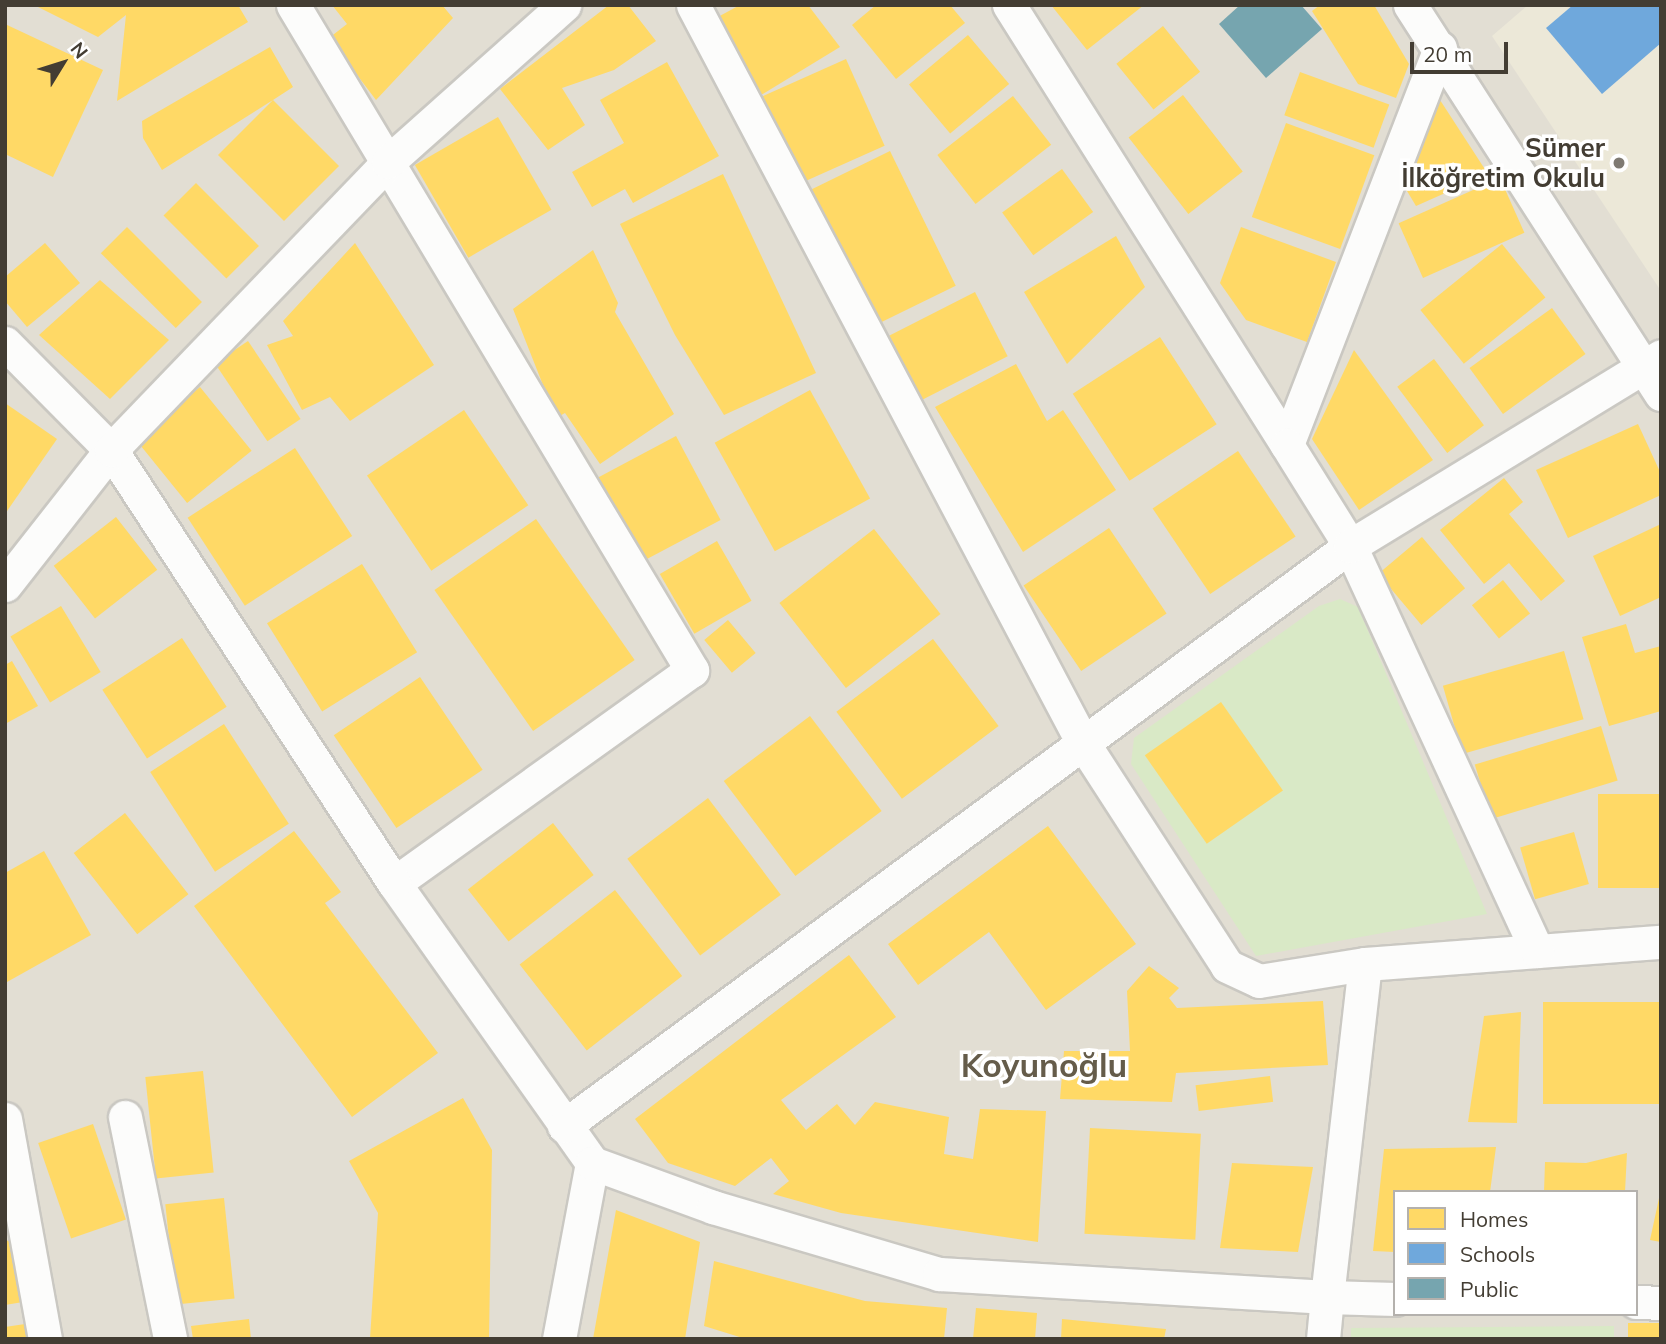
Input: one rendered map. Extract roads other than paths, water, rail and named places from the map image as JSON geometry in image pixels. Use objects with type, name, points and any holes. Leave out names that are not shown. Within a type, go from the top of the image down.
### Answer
[{"type":"street","points":[[293,5],[692,670],[394,883]]},
{"type":"street","points":[[5,585],[111,450],[387,162],[564,5]]},
{"type":"street","points":[[693,5],[1083,743],[1227,966],[1259,981],[1365,964],[1661,942]]},
{"type":"street","points":[[1009,5],[1350,547],[1537,951]]},
{"type":"street","points":[[564,1126],[1350,547],[1656,372],[1410,5]]},
{"type":"street","points":[[1287,445],[1440,48]]},
{"type":"street","points":[[5,343],[111,450],[394,883],[592,1163],[939,1274],[1327,1297],[1393,1298]]},
{"type":"street","points":[[1323,1339],[1365,964]]},
{"type":"street","points":[[125,1117],[170,1339]]},
{"type":"street","points":[[5,1118],[44,1339]]},
{"type":"street","points":[[559,1339],[592,1163]]},
{"type":"street","points":[[1638,1302],[1661,1303]]},
{"type":"place","name":"Sümer İlköğretim Okulu","points":[[1619,163]]},
{"type":"district","name":"Koyunoğlu","points":[[1044,1065]]}]
